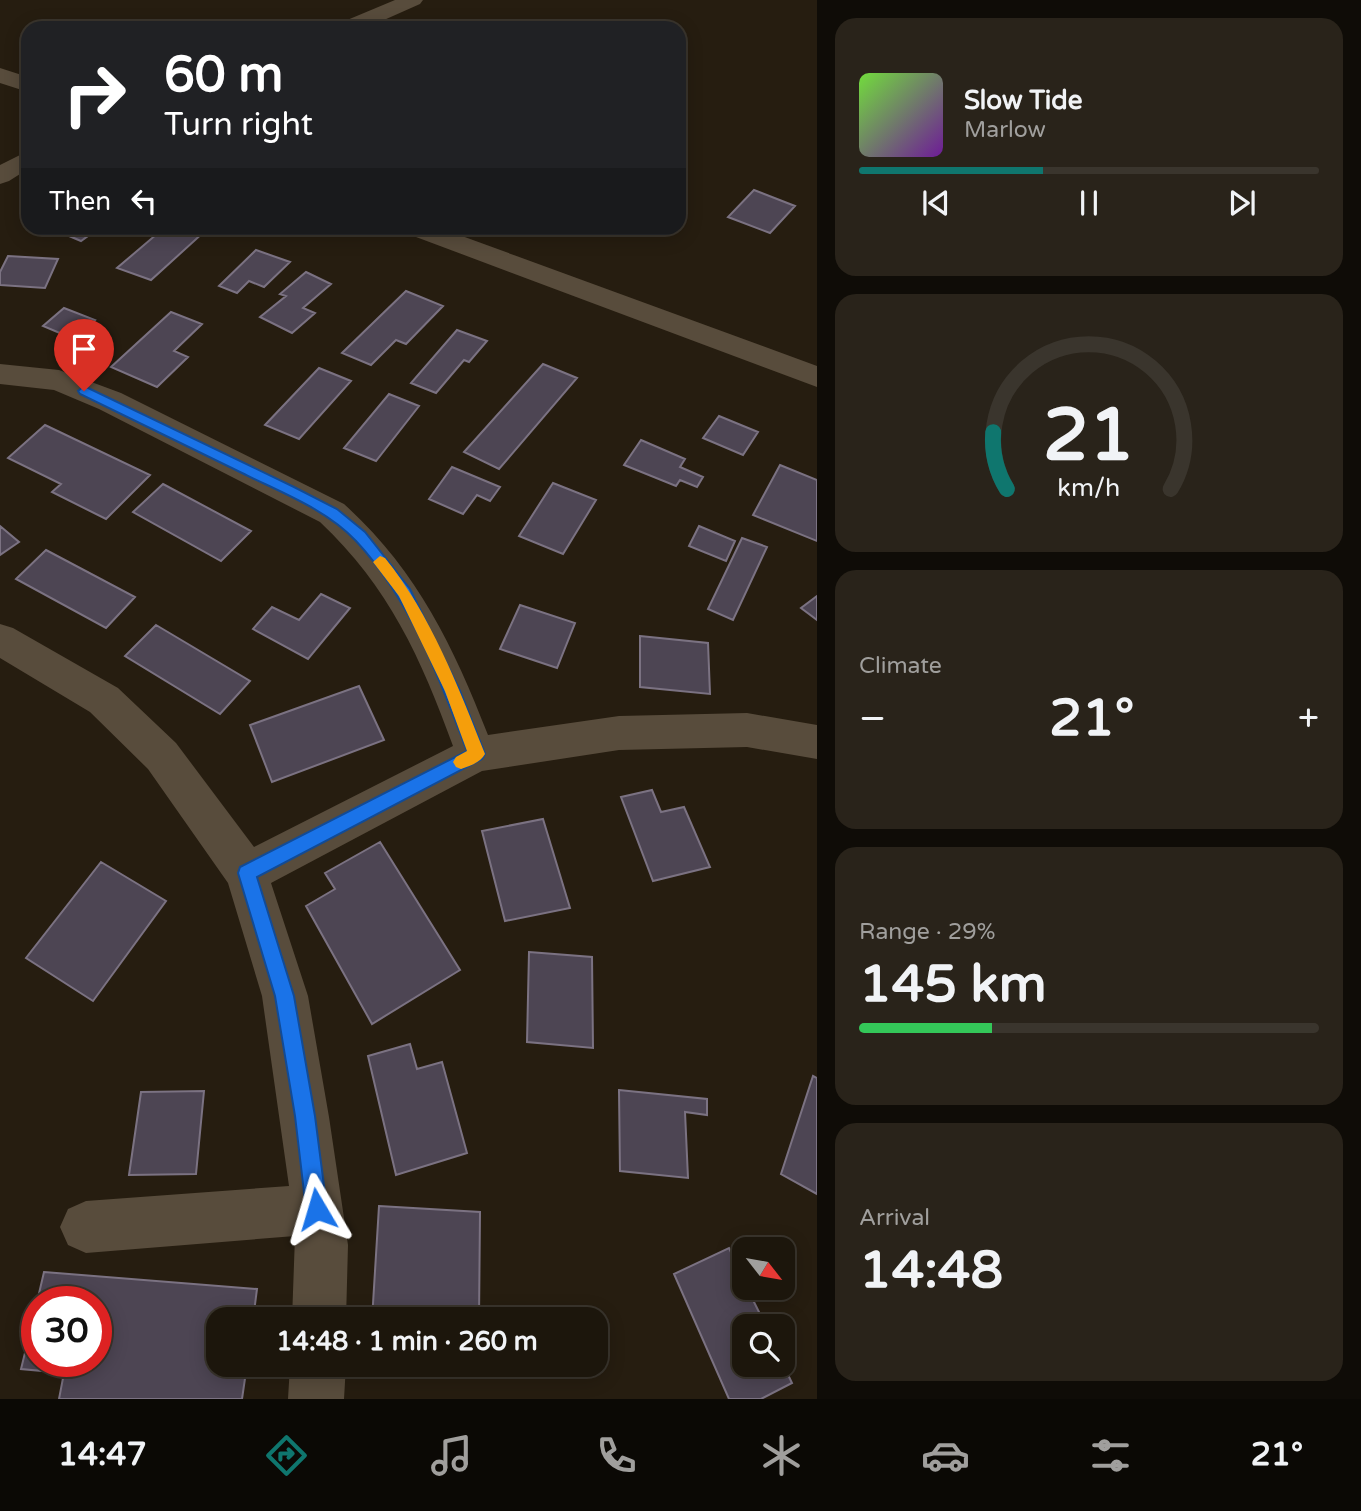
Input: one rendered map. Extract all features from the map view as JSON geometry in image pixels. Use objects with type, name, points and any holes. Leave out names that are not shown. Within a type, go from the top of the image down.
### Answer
[{"type":"street","points":[[364,21],[413,0]]},
{"type":"street","points":[[0,75],[21,82]]},
{"type":"street","points":[[0,176],[21,162]]},
{"type":"street","points":[[436,235],[817,377]]},
{"type":"street","points":[[475,249],[490,235]]},
{"type":"street","points":[[0,374],[59,380],[110,401],[332,513],[360,536],[404,593],[453,691],[476,754]]},
{"type":"street","points":[[0,639],[104,699],[162,756],[247,873],[285,996],[305,1116],[322,1245],[320,1307]]},
{"type":"street","points":[[247,873],[476,754],[619,733],[747,730],[817,742]]},
{"type":"street","points":[[86,1227],[317,1209]]},
{"type":"street","points":[[316,1399],[317,1377]]},
{"type":"building","points":[[754,190],[795,206],[770,233],[728,217]]},
{"type":"building","points":[[67,235],[89,235],[81,241]]},
{"type":"building","points":[[156,235],[201,235],[151,280],[117,268]]},
{"type":"building","points":[[256,250],[290,262],[264,287],[249,281],[237,293],[219,286]]},
{"type":"building","points":[[8,256],[58,259],[45,288],[0,285],[0,272]]},
{"type":"building","points":[[306,272],[331,284],[303,308],[315,313],[292,333],[260,317],[286,296],[280,294]]},
{"type":"building","points":[[406,291],[443,306],[406,344],[396,340],[371,365],[342,353]]},
{"type":"building","points":[[64,308],[95,320],[74,339],[43,326]]},
{"type":"building","points":[[171,312],[202,324],[174,351],[188,357],[157,387],[111,367]]},
{"type":"building","points":[[457,330],[487,341],[469,362],[464,360],[436,393],[411,383]]},
{"type":"building","points":[[543,364],[577,378],[499,469],[464,452]]},
{"type":"building","points":[[319,368],[351,381],[299,439],[265,425]]},
{"type":"building","points":[[389,394],[419,406],[376,461],[344,448]]},
{"type":"building","points":[[719,416],[758,432],[743,455],[703,438]]},
{"type":"building","points":[[45,425],[150,475],[106,519],[52,492],[61,484],[8,458]]},
{"type":"building","points":[[641,440],[685,459],[680,467],[703,477],[697,487],[680,480],[676,486],[624,465]]},
{"type":"building","points":[[780,465],[817,480],[817,541],[753,515]]},
{"type":"building","points":[[452,467],[500,487],[490,501],[477,495],[463,514],[429,499]]},
{"type":"building","points":[[553,483],[596,500],[563,554],[519,536]]},
{"type":"building","points":[[163,484],[251,531],[221,561],[133,512]]},
{"type":"building","points":[[0,526],[19,542],[0,555]]},
{"type":"building","points":[[699,526],[735,541],[726,561],[689,546]]},
{"type":"building","points":[[742,538],[767,547],[733,620],[708,609]]},
{"type":"building","points":[[46,550],[135,597],[106,628],[16,579]]},
{"type":"building","points":[[321,594],[350,608],[308,659],[253,629],[272,607],[299,620]]},
{"type":"building","points":[[817,596],[817,620],[801,608]]},
{"type":"building","points":[[520,605],[575,623],[557,668],[500,649]]},
{"type":"building","points":[[156,625],[250,681],[220,714],[125,656]]},
{"type":"building","points":[[640,636],[708,643],[710,694],[640,687]]},
{"type":"building","points":[[359,686],[384,740],[272,782],[250,725]]},
{"type":"building","points":[[652,790],[661,812],[684,807],[710,867],[653,881],[621,797]]},
{"type":"building","points":[[543,819],[570,908],[505,921],[482,831]]},
{"type":"building","points":[[380,842],[460,970],[372,1024],[306,906],[335,889],[325,873]]},
{"type":"building","points":[[101,862],[166,901],[93,1001],[26,958]]},
{"type":"building","points":[[529,952],[592,957],[593,1048],[527,1042]]},
{"type":"building","points":[[410,1044],[417,1069],[442,1062],[467,1153],[396,1175],[368,1056]]},
{"type":"building","points":[[813,1076],[817,1078],[817,1194],[781,1174]]},
{"type":"building","points":[[619,1090],[707,1099],[707,1115],[685,1112],[688,1178],[620,1171]]},
{"type":"building","points":[[204,1091],[196,1174],[129,1175],[141,1092]]},
{"type":"building","points":[[379,1206],[480,1212],[479,1307],[373,1307]]},
{"type":"building","points":[[729,1248],[732,1254],[732,1300],[753,1300],[760,1314],[732,1314],[732,1377],[789,1377],[792,1383],[761,1399],[729,1399],[674,1274]]},
{"type":"building","points":[[44,1272],[257,1289],[255,1307],[206,1307],[206,1377],[245,1377],[242,1399],[59,1399],[63,1377],[112,1377],[112,1286],[41,1286]]},
{"type":"slow traffic","points":[[380,562],[404,593],[453,691],[476,754],[461,762]]},
{"type":"route","points":[[84,391],[110,401],[289,490],[332,513],[360,536],[404,593],[453,691],[476,754],[247,873],[285,996],[317,1209]]}]
